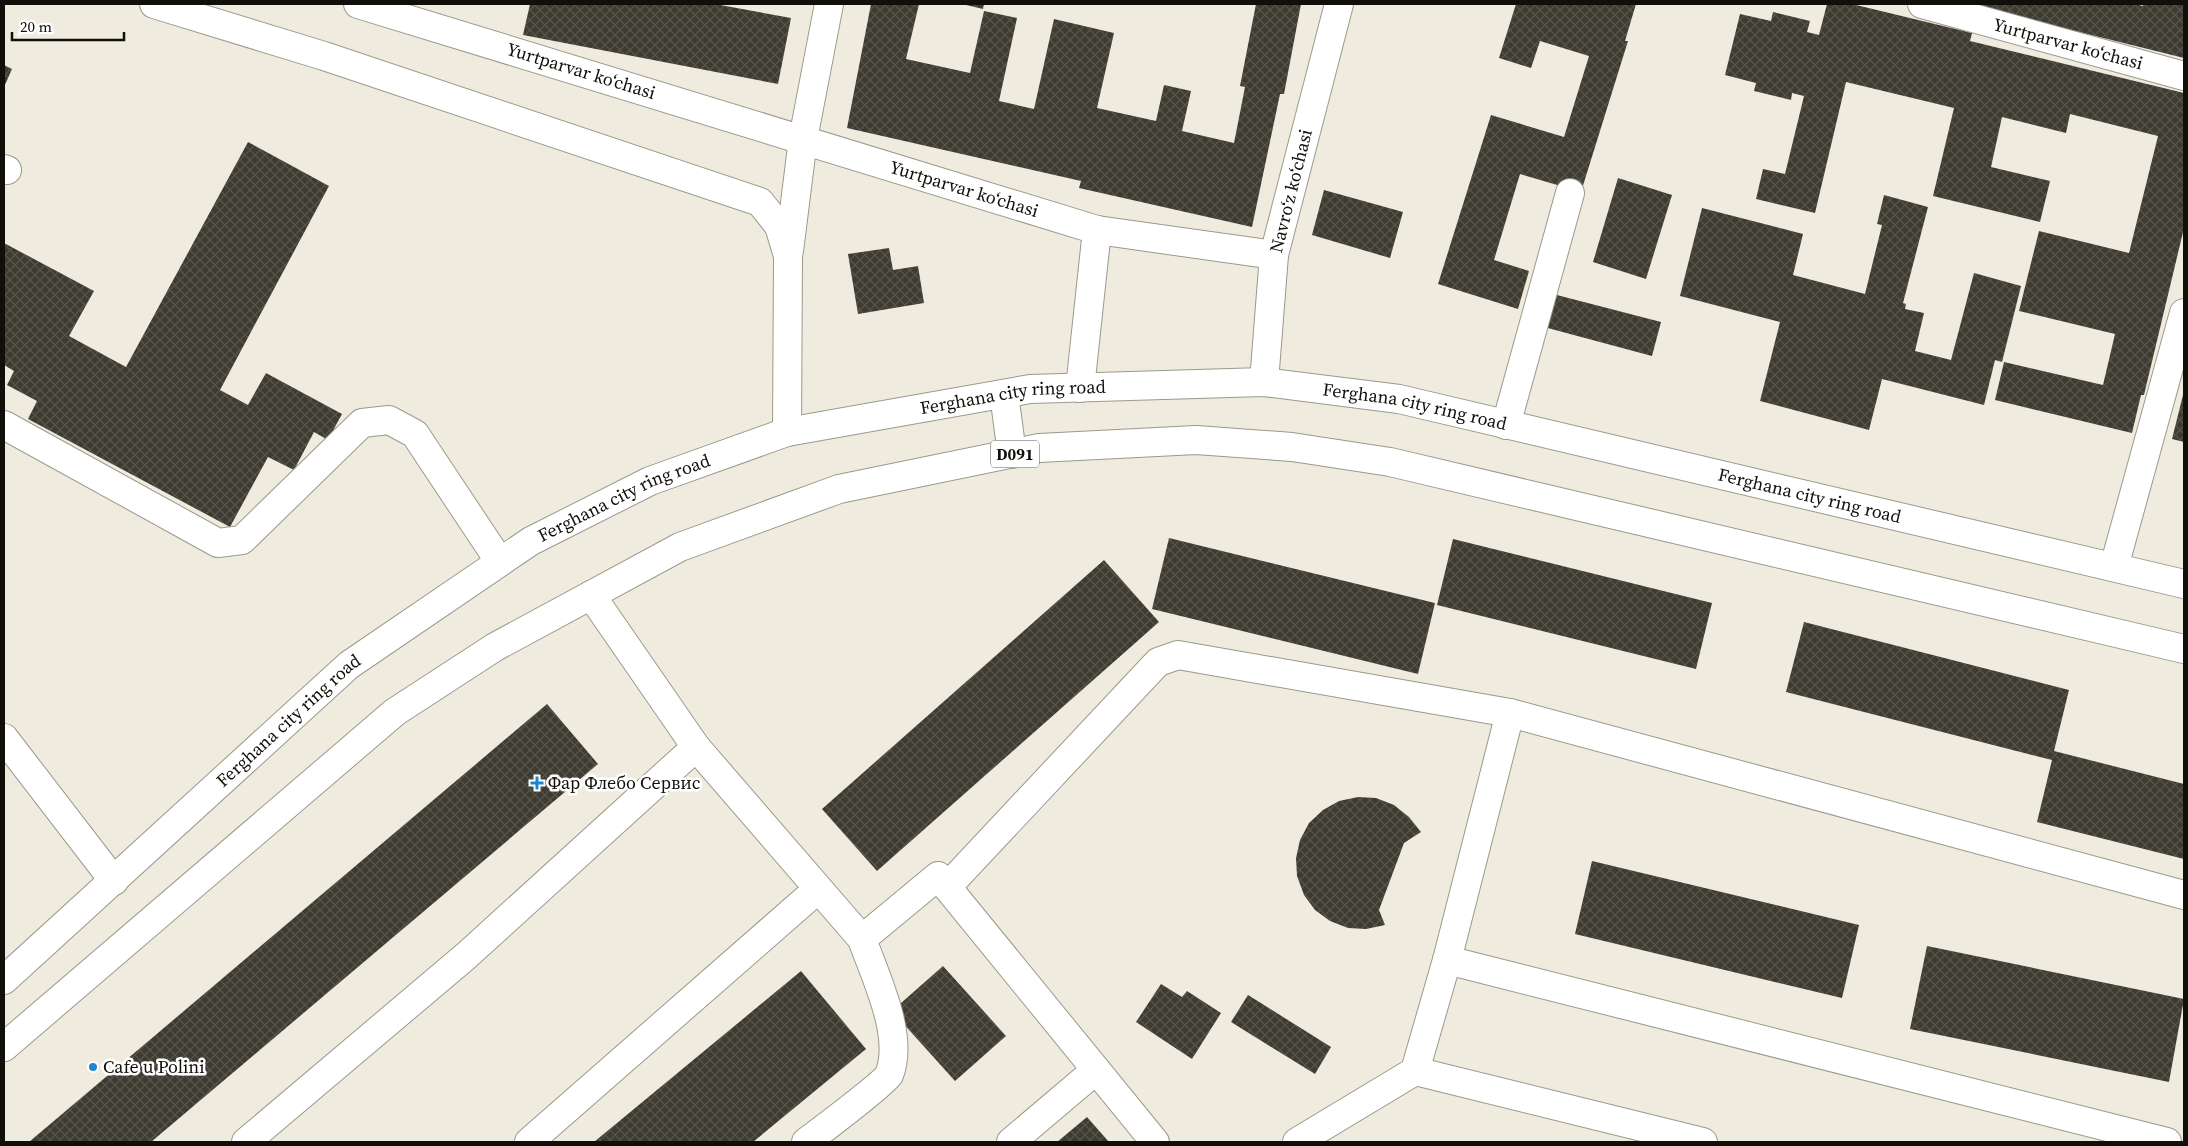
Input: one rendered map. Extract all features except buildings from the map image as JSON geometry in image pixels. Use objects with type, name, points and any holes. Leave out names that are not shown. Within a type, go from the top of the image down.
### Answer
[{"type":"main road","points":[[154,4],[324,56],[760,202],[779,226],[788,256]]},
{"type":"main road","name":"Yurtparvar koʻchasi","points":[[358,4],[803,138],[1097,230],[1274,255]]},
{"type":"main road","points":[[787,432],[788,256],[803,138],[829,4]]},
{"type":"main road","name":"Navroʻz koʻchasi","points":[[1264,382],[1274,255],[1339,4]]},
{"type":"main road","name":"Yurtparvar koʻchasi","points":[[1922,4],[2184,76]]},
{"type":"main road","points":[[1506,425],[1570,193]]},
{"type":"main road","points":[[1080,388],[1097,230]]},
{"type":"main road","points":[[2114,567],[2184,313]]},
{"type":"main road","name":"Ferghana city ring road","points":[[4,980],[349,665],[531,541],[650,480],[787,432],[1030,389],[1264,382],[1399,399],[2184,584]]},
{"type":"main road","points":[[1004,394],[1012,454]]},
{"type":"main road","points":[[4,425],[218,543],[242,540],[362,423],[389,420],[415,434],[500,562]]},
{"type":"main road","name":"D091","points":[[4,1047],[395,712],[495,647],[680,547],[839,489],[1039,448],[1196,440],[1292,447],[1390,462],[2184,648]]},
{"type":"main road","points":[[591,595],[696,747],[862,939],[888,1015],[895,1045],[889,1076],[806,1142]]},
{"type":"main road","points":[[947,887],[1158,662],[1178,655],[1510,713],[2184,895]]},
{"type":"main road","points":[[1297,1142],[1415,1071],[1447,960],[1510,713]]},
{"type":"main road","points":[[4,738],[114,880]]},
{"type":"main road","points":[[246,1142],[466,956],[696,747]]},
{"type":"main road","points":[[862,939],[938,876],[1155,1142]]},
{"type":"main road","points":[[529,1142],[818,889]]},
{"type":"main road","points":[[4,965],[40,949]]},
{"type":"main road","points":[[1447,960],[2167,1142]]},
{"type":"main road","points":[[1011,1142],[1096,1070]]},
{"type":"main road","points":[[1415,1071],[1703,1142]]},
{"type":"main road","points":[[2176,1142],[2184,1127]]},
{"type":"place","name":"Фар Флебо Сервис","points":[[537,783]]},
{"type":"place","name":"Cafe u Polini","points":[[93,1067]]}]
